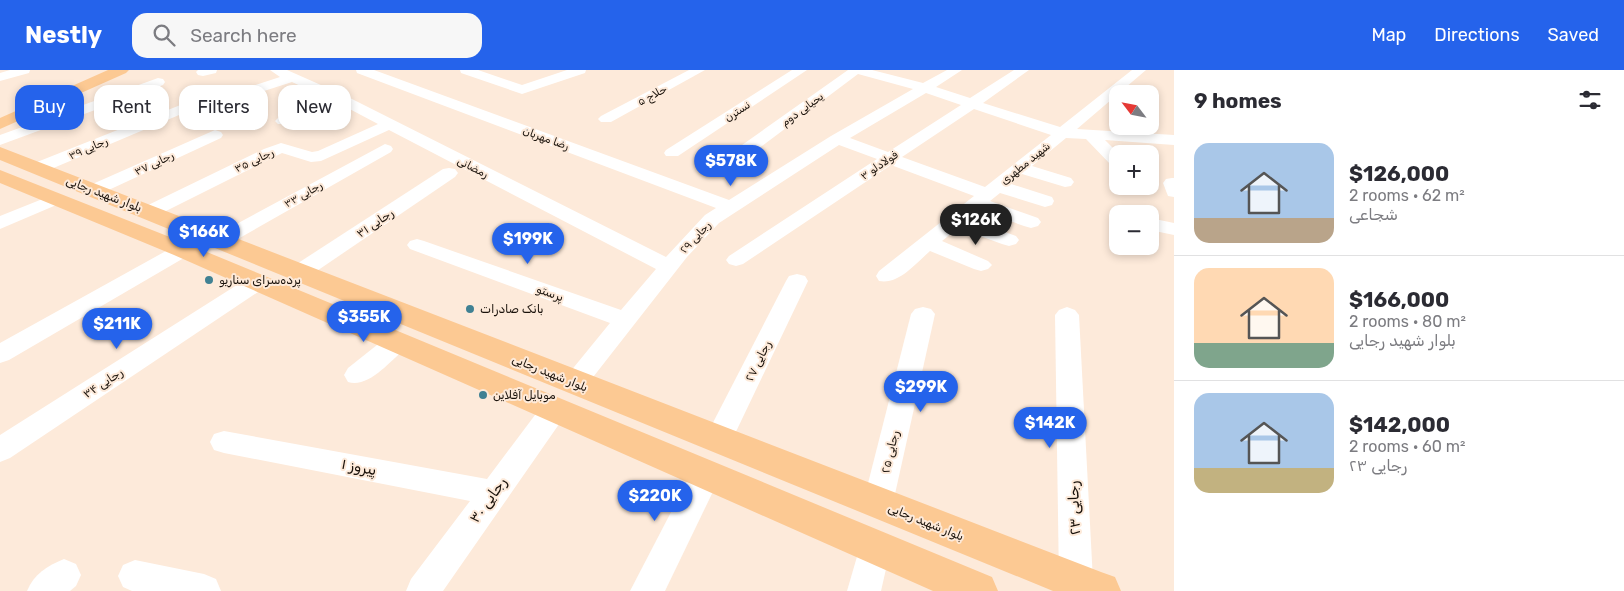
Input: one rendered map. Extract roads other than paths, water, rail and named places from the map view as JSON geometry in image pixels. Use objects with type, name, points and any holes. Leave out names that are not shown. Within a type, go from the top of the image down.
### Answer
[{"type":"main road","points":[[0,108],[38,97],[100,70]]},
{"type":"main road","points":[[84,86],[121,70]]},
{"type":"main road","points":[[0,119],[15,116]]},
{"type":"main road","points":[[0,124],[15,117]]},
{"type":"main road","name":"بلوار شهید رجایی","points":[[0,153],[149,212],[196,240],[256,283],[978,591]]},
{"type":"main road","name":"بلوار شهید رجایی","points":[[0,176],[55,198],[300,272],[574,383],[1088,586]]},
{"type":"street","points":[[0,77],[24,70]]},
{"type":"street","name":"رمضانی","points":[[276,70],[309,85]]},
{"type":"street","name":"رضا مهربان","points":[[362,70],[730,207]]},
{"type":"street","points":[[466,70],[522,90],[580,70]]},
{"type":"street","name":"حلاج ۵","points":[[606,120],[699,70]]},
{"type":"street","name":"نسترن","points":[[672,153],[801,70]]},
{"type":"street","points":[[856,70],[924,88],[1062,133],[1171,137]]},
{"type":"street","name":"یحیایی دوم","points":[[724,166],[856,70]]},
{"type":"street","name":"رجایی ۲۹","points":[[574,383],[669,267],[712,219],[837,139],[956,70]]},
{"type":"street","name":"فولادلو ۳","points":[[736,260],[1023,70]]},
{"type":"street","name":"شهید مطهری","points":[[887,276],[1140,70]]},
{"type":"street","points":[[268,86],[293,78]]},
{"type":"street","points":[[0,140],[158,82]]},
{"type":"street","name":"رمضانی","points":[[351,104],[669,267]]},
{"type":"street","name":"رجایی ۳۹","points":[[38,168],[179,110]]},
{"type":"street","name":"رجایی ۳۵","points":[[149,212],[270,152],[281,148],[311,157],[321,156],[389,124]]},
{"type":"street","name":"رجایی ۳۷","points":[[94,190],[215,135]]},
{"type":"street","points":[[1091,135],[1109,153]]},
{"type":"street","points":[[837,139],[987,194],[1031,222]]},
{"type":"street","name":"رجایی ۳۳","points":[[196,240],[385,149]]},
{"type":"street","points":[[1020,168],[1065,182]]},
{"type":"street","name":"رجایی ۳۱","points":[[300,272],[449,173]]},
{"type":"street","points":[[987,194],[1046,201]]},
{"type":"street","points":[[0,223],[55,198]]},
{"type":"street","points":[[955,220],[1009,240]]},
{"type":"street","points":[[1159,226],[1174,229]]},
{"type":"street","points":[[0,338],[196,240]]},
{"type":"street","points":[[0,354],[196,240]]},
{"type":"street","points":[[928,242],[981,265]]},
{"type":"street","name":"پرستو","points":[[417,245],[626,320]]},
{"type":"street","name":"رجایی ۲۷","points":[[718,440],[797,281]]},
{"type":"street","name":"رجایی ۳۴","points":[[0,450],[256,283]]},
{"type":"street","name":"رجایی ۲۵","points":[[878,503],[923,314]]},
{"type":"street","name":"رجایی ۲۳","points":[[1067,315],[1088,586]]},
{"type":"street","points":[[357,375],[396,342]]},
{"type":"street","name":"رجایی ۳۰","points":[[423,591],[554,410]]},
{"type":"street","name":"پیروز ۱","points":[[224,442],[494,493]]},
{"type":"street","points":[[647,591],[706,475]]},
{"type":"street","points":[[864,591],[874,547]]},
{"type":"street","points":[[135,576],[204,591]]},
{"type":"place","name":"پرده‌سرای سناریو","points":[[209,280]]},
{"type":"place","name":"بانک صادرات","points":[[470,309]]},
{"type":"place","name":"موبایل آفلاین","points":[[483,395]]}]
